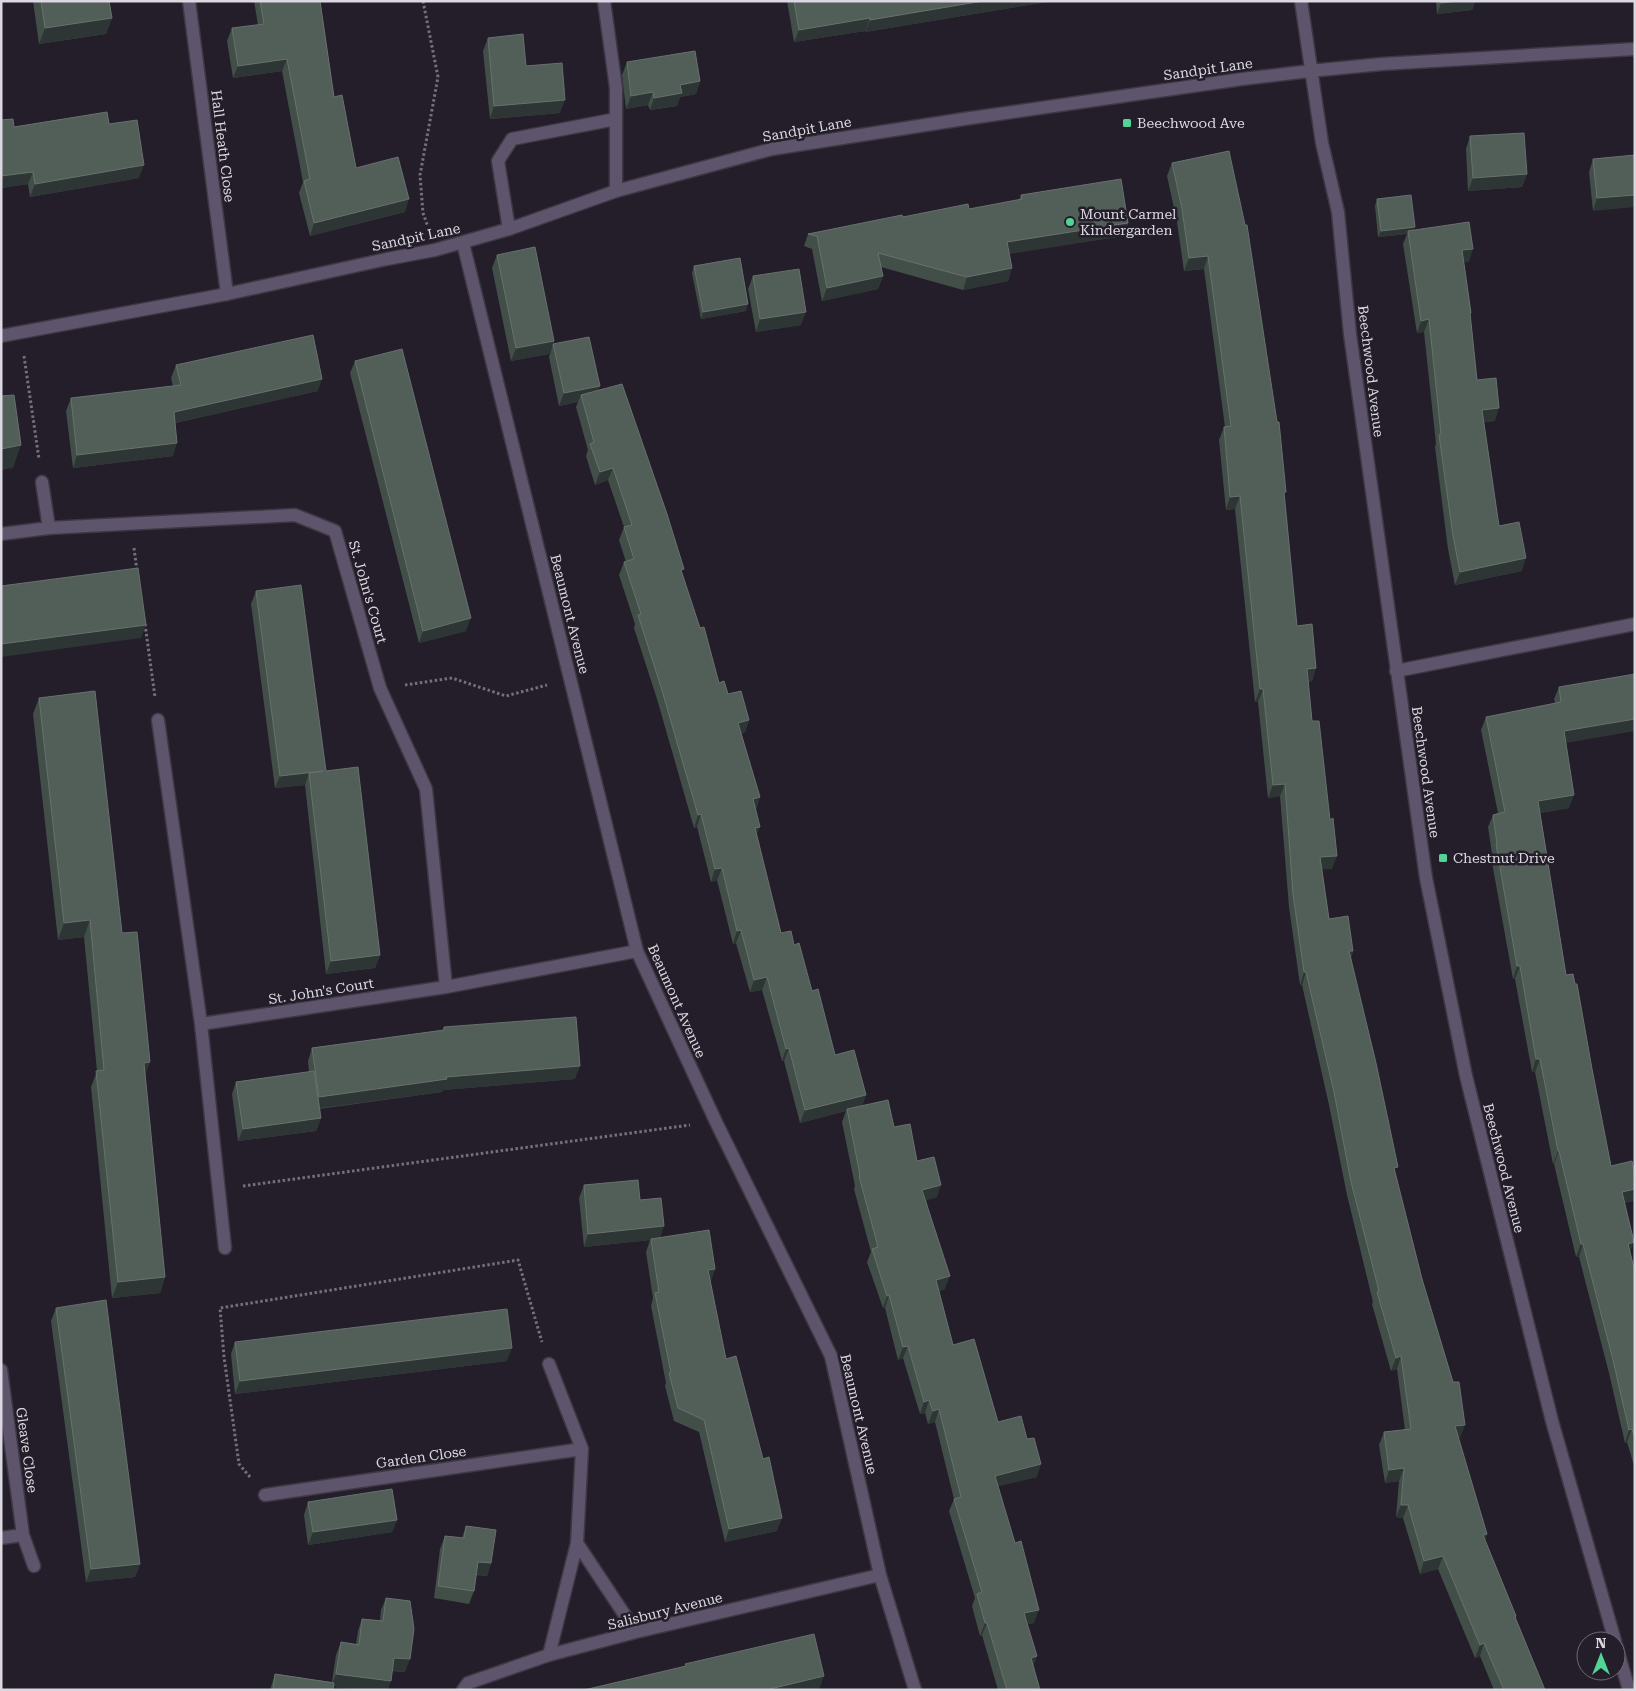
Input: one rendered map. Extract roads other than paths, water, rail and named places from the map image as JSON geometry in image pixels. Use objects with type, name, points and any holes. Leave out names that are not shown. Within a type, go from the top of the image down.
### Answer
[{"type":"street","name":"Hall Heath Close","points":[[190,1],[227,294]]},
{"type":"street","points":[[604,1],[616,88],[616,191]]},
{"type":"street","name":"Beechwood Avenue","points":[[1301,1],[1322,143],[1338,212],[1350,334],[1426,878],[1466,1076],[1552,1421],[1612,1631]]},
{"type":"street","name":"Sandpit Lane","points":[[1,336],[227,294],[435,250],[509,229],[616,191],[772,150],[980,116],[1310,71],[1391,64],[1635,49]]},
{"type":"street","points":[[509,229],[498,161],[512,139],[616,119]]},
{"type":"street","name":"Beaumont Avenue","points":[[463,243],[637,951],[716,1122],[831,1356],[880,1575],[915,1690]]},
{"type":"street","points":[[42,482],[49,528]]},
{"type":"street","name":"St. John's Court","points":[[1,534],[49,528],[295,515],[335,530],[380,688],[426,789],[446,987]]},
{"type":"street","points":[[1396,671],[1635,624]]},
{"type":"street","points":[[158,720],[201,1024],[224,1248]]},
{"type":"street","name":"St. John's Court","points":[[201,1024],[446,987],[637,951]]},
{"type":"street","points":[[549,1364],[582,1449],[577,1544],[550,1655]]},
{"type":"street","name":"Gleave Close","points":[[1,1370],[23,1535],[34,1566]]},
{"type":"street","name":"Garden Close","points":[[265,1495],[582,1449]]},
{"type":"street","points":[[1,1538],[23,1535]]},
{"type":"street","points":[[577,1544],[636,1632]]},
{"type":"street","name":"Salisbury Avenue","points":[[463,1690],[468,1682],[550,1655],[636,1632],[880,1575]]},
{"type":"place","name":"Beechwood Ave","points":[[1127,123]]},
{"type":"place","name":"Mount Carmel Kindergarden","points":[[1070,222]]},
{"type":"place","name":"Chestnut Drive","points":[[1443,858]]}]
